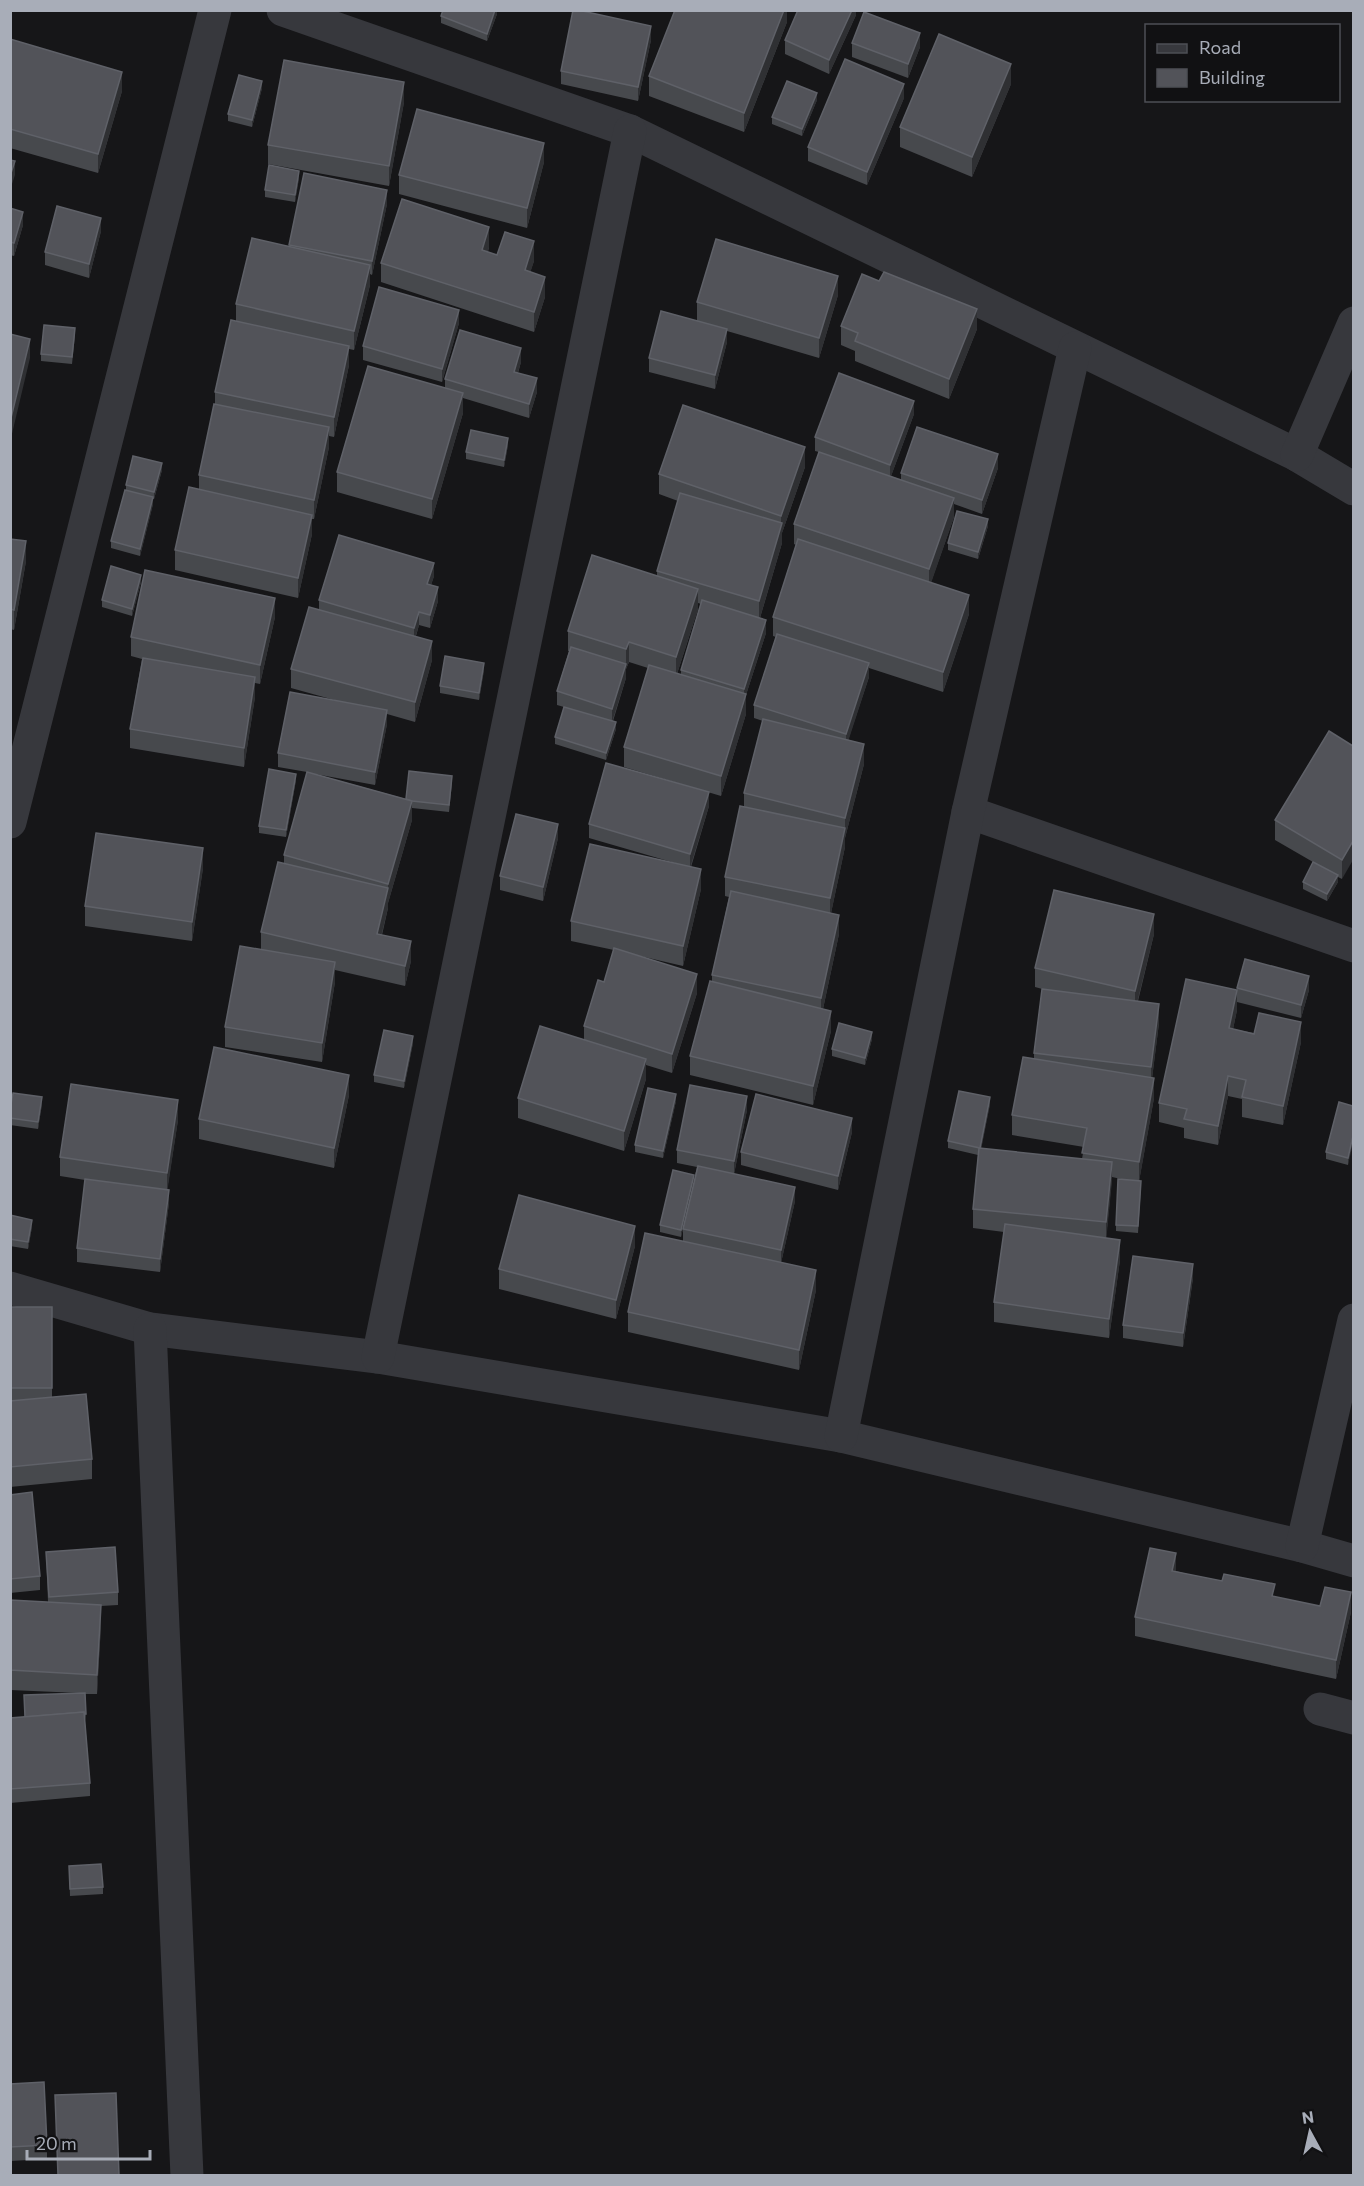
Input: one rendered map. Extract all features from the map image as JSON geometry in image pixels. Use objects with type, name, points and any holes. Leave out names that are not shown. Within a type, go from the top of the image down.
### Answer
[{"type":"street","points":[[10,822],[214,10]]},
{"type":"street","points":[[283,10],[630,130],[1297,455],[1353,489]]},
{"type":"street","points":[[378,1357],[630,130]]},
{"type":"street","points":[[1297,455],[1353,323]]},
{"type":"street","points":[[841,1436],[968,812],[1075,348]]},
{"type":"street","points":[[968,812],[1353,946]]},
{"type":"street","points":[[10,1288],[150,1329],[378,1357],[841,1436],[1302,1546],[1353,1561]]},
{"type":"street","points":[[1302,1546],[1353,1320]]},
{"type":"street","points":[[150,1329],[187,2175]]},
{"type":"street","points":[[1320,1710],[1353,1718]]},
{"type":"building","points":[[443,10],[495,10],[487,34],[441,16]]},
{"type":"building","points":[[573,10],[651,26],[638,87],[561,71]]},
{"type":"building","points":[[675,10],[784,10],[744,113],[649,76]]},
{"type":"building","points":[[798,10],[852,10],[829,60],[785,40]]},
{"type":"building","points":[[864,12],[920,33],[908,64],[852,43]]},
{"type":"building","points":[[939,34],[1011,64],[972,157],[900,127]]},
{"type":"building","points":[[10,39],[122,72],[98,154],[10,129]]},
{"type":"building","points":[[845,59],[904,84],[867,172],[808,147]]},
{"type":"building","points":[[284,60],[404,82],[389,166],[268,145]]},
{"type":"building","points":[[239,75],[262,81],[252,120],[228,114]]},
{"type":"building","points":[[787,81],[817,93],[802,129],[772,117]]},
{"type":"building","points":[[417,109],[544,143],[527,208],[399,175]]},
{"type":"building","points":[[10,160],[15,161],[10,176]]},
{"type":"building","points":[[269,165],[299,171],[295,195],[265,190]]},
{"type":"building","points":[[304,173],[387,190],[372,261],[289,245]]},
{"type":"building","points":[[402,199],[489,227],[482,250],[497,255],[505,232],[534,241],[525,270],[545,277],[534,312],[381,263]]},
{"type":"building","points":[[57,206],[101,218],[89,264],[45,252]]},
{"type":"building","points":[[10,208],[23,212],[14,243],[10,242]]},
{"type":"building","points":[[252,238],[370,265],[354,331],[236,304]]},
{"type":"building","points":[[716,239],[838,276],[819,338],[697,302]]},
{"type":"building","points":[[884,272],[977,309],[949,379],[855,341],[858,333],[841,326],[862,274],[879,281]]},
{"type":"building","points":[[379,287],[459,310],[442,369],[363,346]]},
{"type":"building","points":[[661,311],[727,329],[715,375],[649,358]]},
{"type":"building","points":[[231,320],[349,346],[334,417],[215,392]]},
{"type":"building","points":[[44,325],[75,328],[72,357],[41,354]]},
{"type":"building","points":[[460,330],[521,348],[514,372],[537,378],[529,404],[445,379]]},
{"type":"building","points":[[10,334],[30,339],[11,418],[10,418]]},
{"type":"building","points":[[368,366],[463,393],[432,499],[337,472]]},
{"type":"building","points":[[839,373],[914,401],[890,465],[815,437]]},
{"type":"building","points":[[214,404],[329,427],[314,500],[199,475]]},
{"type":"building","points":[[683,405],[805,447],[781,516],[659,474]]},
{"type":"building","points":[[917,427],[998,454],[982,500],[901,473]]},
{"type":"building","points":[[471,430],[508,438],[504,460],[466,452]]},
{"type":"building","points":[[819,452],[954,498],[929,569],[794,524]]},
{"type":"building","points":[[133,456],[162,463],[154,492],[126,485]]},
{"type":"building","points":[[189,487],[312,515],[298,578],[175,550]]},
{"type":"building","points":[[125,490],[153,497],[140,549],[111,541]]},
{"type":"building","points":[[680,493],[782,523],[759,601],[657,571]]},
{"type":"building","points":[[957,511],[988,519],[978,552],[948,543]]},
{"type":"building","points":[[339,535],[434,563],[427,584],[438,587],[430,615],[419,612],[414,628],[319,600]]},
{"type":"building","points":[[10,539],[26,541],[14,610],[10,609]]},
{"type":"building","points":[[798,539],[969,595],[943,672],[773,617]]},
{"type":"building","points":[[592,555],[698,589],[676,657],[629,642],[626,649],[568,631]]},
{"type":"building","points":[[111,566],[141,575],[132,609],[102,600]]},
{"type":"building","points":[[145,570],[275,598],[260,665],[131,637]]},
{"type":"building","points":[[702,600],[766,620],[744,689],[681,670]]},
{"type":"building","points":[[309,607],[432,641],[415,702],[291,669]]},
{"type":"building","points":[[777,634],[869,663],[846,734],[754,705]]},
{"type":"building","points":[[571,647],[626,664],[612,709],[557,691]]},
{"type":"building","points":[[445,656],[484,663],[479,693],[440,686]]},
{"type":"building","points":[[143,658],[255,677],[244,748],[130,729]]},
{"type":"building","points":[[649,665],[746,694],[721,776],[624,747]]},
{"type":"building","points":[[290,692],[387,710],[375,772],[278,753]]},
{"type":"building","points":[[564,707],[616,722],[606,753],[555,737]]},
{"type":"building","points":[[763,719],[864,744],[845,818],[744,793]]},
{"type":"building","points":[[1329,731],[1353,746],[1353,841],[1342,860],[1275,820]]},
{"type":"building","points":[[606,763],[709,792],[690,854],[589,824]]},
{"type":"building","points":[[269,769],[296,774],[286,830],[259,826]]},
{"type":"building","points":[[409,771],[452,776],[449,805],[406,799]]},
{"type":"building","points":[[307,772],[412,801],[388,884],[284,855]]},
{"type":"building","points":[[740,806],[845,828],[830,898],[725,877]]},
{"type":"building","points":[[516,814],[558,824],[543,887],[500,876]]},
{"type":"building","points":[[96,833],[203,848],[192,922],[85,906]]},
{"type":"building","points":[[590,844],[701,869],[683,946],[571,921]]},
{"type":"building","points":[[278,862],[388,888],[377,934],[411,941],[405,966],[261,932]]},
{"type":"building","points":[[1313,862],[1338,875],[1327,894],[1303,882]]},
{"type":"building","points":[[1054,890],[1154,914],[1135,991],[1035,968]]},
{"type":"building","points":[[731,891],[839,915],[821,998],[712,975]]},
{"type":"building","points":[[240,946],[335,962],[322,1043],[225,1027]]},
{"type":"building","points":[[614,948],[697,974],[672,1054],[584,1026],[598,980],[604,982]]},
{"type":"building","points":[[1245,959],[1309,976],[1301,1005],[1237,988]]},
{"type":"building","points":[[1186,979],[1237,990],[1229,1028],[1254,1034],[1259,1013],[1301,1022],[1283,1106],[1242,1097],[1246,1080],[1228,1076],[1218,1126],[1184,1119],[1187,1109],[1159,1103]]},
{"type":"building","points":[[710,981],[831,1011],[813,1086],[690,1056]]},
{"type":"building","points":[[1042,989],[1159,1004],[1151,1067],[1034,1053]]},
{"type":"building","points":[[839,1023],[872,1032],[865,1058],[832,1049]]},
{"type":"building","points":[[540,1026],[646,1059],[624,1131],[518,1098]]},
{"type":"building","points":[[384,1030],[413,1036],[404,1081],[374,1075]]},
{"type":"building","points":[[214,1047],[349,1075],[334,1148],[199,1119]]},
{"type":"building","points":[[1023,1057],[1154,1078],[1139,1162],[1082,1153],[1087,1128],[1012,1115]]},
{"type":"building","points":[[71,1084],[178,1100],[167,1173],[60,1157]]},
{"type":"building","points":[[690,1085],[747,1096],[734,1161],[677,1150]]},
{"type":"building","points":[[648,1088],[676,1094],[663,1151],[635,1145]]},
{"type":"building","points":[[959,1091],[990,1097],[980,1148],[948,1141]]},
{"type":"building","points":[[13,1093],[42,1097],[38,1122],[10,1118]]},
{"type":"building","points":[[756,1094],[852,1118],[838,1176],[741,1152]]},
{"type":"building","points":[[1339,1102],[1353,1106],[1353,1136],[1348,1158],[1326,1152]]},
{"type":"building","points":[[979,1148],[1112,1162],[1106,1222],[973,1209]]},
{"type":"building","points":[[698,1166],[795,1187],[781,1250],[683,1229]]},
{"type":"building","points":[[673,1170],[694,1175],[681,1230],[660,1225]]},
{"type":"building","points":[[85,1179],[169,1190],[160,1259],[77,1248]]},
{"type":"building","points":[[1118,1179],[1141,1181],[1138,1226],[1116,1225]]},
{"type":"building","points":[[519,1195],[635,1226],[616,1300],[499,1269]]},
{"type":"building","points":[[10,1215],[32,1220],[28,1242],[10,1239]]},
{"type":"building","points":[[1005,1224],[1120,1240],[1109,1319],[994,1302]]},
{"type":"building","points":[[645,1233],[816,1270],[799,1350],[628,1312]]},
{"type":"building","points":[[1133,1256],[1193,1264],[1183,1333],[1123,1325]]},
{"type":"building","points":[[10,1307],[52,1307],[52,1388],[10,1388]]},
{"type":"building","points":[[86,1394],[92,1459],[10,1467],[10,1401]]},
{"type":"building","points":[[32,1492],[40,1576],[10,1579],[10,1495]]},
{"type":"building","points":[[115,1547],[118,1592],[49,1597],[46,1552]]},
{"type":"building","points":[[1150,1548],[1176,1553],[1172,1571],[1222,1581],[1224,1574],[1275,1584],[1272,1596],[1320,1606],[1325,1587],[1351,1592],[1336,1660],[1135,1617]]},
{"type":"building","points":[[10,1600],[101,1605],[97,1675],[10,1670]]},
{"type":"building","points":[[85,1693],[86,1714],[84,1712],[25,1717],[24,1695]]},
{"type":"building","points":[[84,1712],[90,1783],[10,1789],[10,1718]]},
{"type":"building","points":[[101,1864],[103,1887],[70,1889],[69,1866]]},
{"type":"building","points":[[44,2082],[47,2145],[10,2147],[10,2084]]},
{"type":"building","points":[[116,2093],[119,2175],[58,2175],[55,2095]]}]
